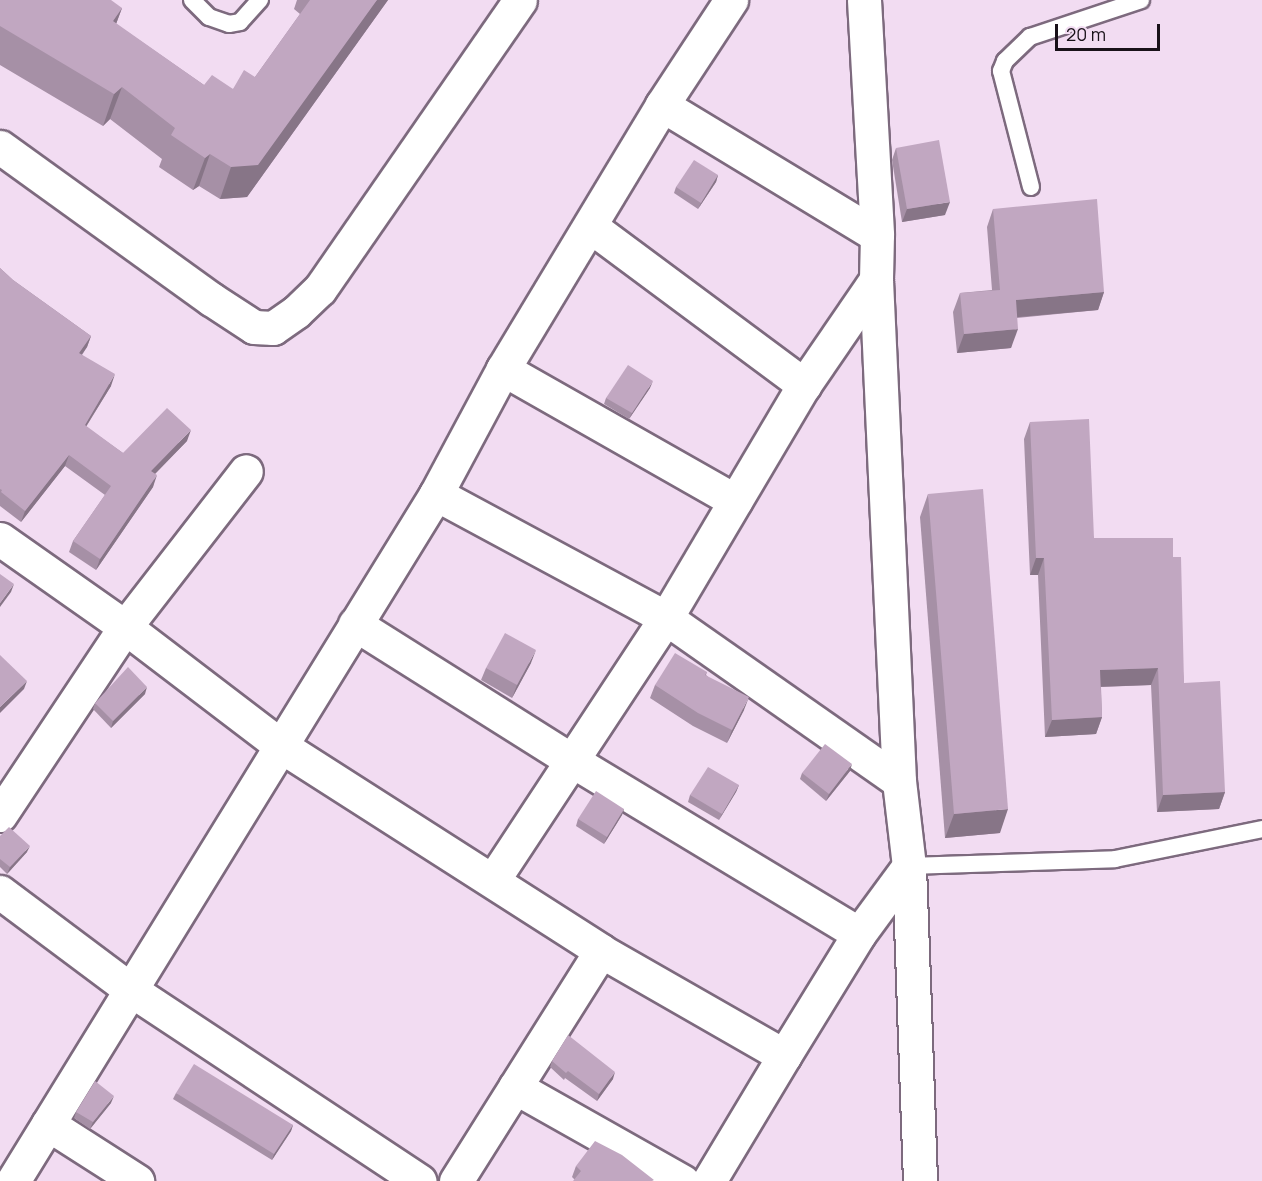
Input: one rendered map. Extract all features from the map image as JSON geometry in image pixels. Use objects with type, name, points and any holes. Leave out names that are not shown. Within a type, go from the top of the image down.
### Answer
[{"type":"street","points":[[0,147],[211,299],[254,327],[273,328],[296,312],[320,289],[520,0]]},
{"type":"street","points":[[864,0],[877,235],[876,280],[899,781],[909,866],[920,1181]]},
{"type":"street","points":[[13,1181],[436,494],[503,369],[721,4]]},
{"type":"street","points":[[662,105],[877,235]]},
{"type":"street","points":[[590,226],[804,385]]},
{"type":"street","points":[[493,880],[666,618],[804,385],[876,280]]},
{"type":"street","points":[[503,369],[735,501]]},
{"type":"street","points":[[0,815],[125,627],[246,471]]},
{"type":"street","points":[[436,494],[666,618],[899,781]]},
{"type":"street","points":[[0,539],[125,627],[281,746],[601,951],[784,1056]]},
{"type":"street","points":[[355,624],[571,760],[859,934]]},
{"type":"street","points":[[709,1181],[859,934],[909,866]]},
{"type":"street","points":[[0,892],[131,990],[420,1181]]},
{"type":"street","points":[[456,1181],[601,951]]},
{"type":"street","points":[[515,1087],[682,1181]]},
{"type":"street","points":[[48,1124],[137,1181]]},
{"type":"lane","points":[[192,0],[209,17],[229,24],[240,22],[260,0]]},
{"type":"lane","points":[[1031,187],[1001,71],[1005,61],[1030,37],[1141,0]]},
{"type":"lane","points":[[909,866],[1115,859],[1262,829]]},
{"type":"building","points":[[0,0],[111,0],[122,8],[113,21],[204,85],[212,75],[233,89],[244,70],[255,77],[310,0],[377,0],[258,165],[231,167],[210,154],[205,158],[171,135],[175,128],[122,87],[114,94],[0,26]]},
{"type":"building","points":[[939,140],[950,202],[907,209],[896,148]]},
{"type":"building","points":[[694,160],[718,175],[701,203],[676,187]]},
{"type":"building","points":[[1097,199],[1104,292],[1016,300],[1018,329],[964,334],[960,293],[1000,290],[993,209]]},
{"type":"building","points":[[0,268],[13,280],[91,336],[79,353],[115,374],[85,425],[123,453],[167,408],[191,430],[151,471],[157,475],[100,559],[73,541],[111,486],[69,455],[25,511],[1,492]]},
{"type":"building","points":[[628,365],[653,381],[632,413],[606,398]]},
{"type":"building","points":[[1089,419],[1094,538],[1173,538],[1173,557],[1181,557],[1184,683],[1220,681],[1225,792],[1163,795],[1158,668],[1100,670],[1102,717],[1052,720],[1044,558],[1036,558],[1030,422]]},
{"type":"building","points":[[983,489],[1008,809],[954,814],[928,494]]},
{"type":"building","points":[[0,574],[14,584],[0,603]]},
{"type":"building","points":[[505,633],[536,650],[517,685],[486,668]]},
{"type":"building","points":[[675,653],[707,672],[705,675],[749,697],[732,730],[698,713],[655,685]]},
{"type":"building","points":[[0,655],[27,681],[0,707]]},
{"type":"building","points":[[128,667],[147,687],[113,721],[95,703]]},
{"type":"building","points":[[825,744],[852,764],[829,794],[802,773]]},
{"type":"building","points":[[708,767],[739,785],[722,814],[690,795]]},
{"type":"building","points":[[596,791],[624,809],[607,837],[578,819]]},
{"type":"building","points":[[9,827],[30,846],[10,867],[0,859],[0,836]]},
{"type":"building","points":[[568,1035],[615,1072],[599,1094],[552,1061]]},
{"type":"building","points":[[194,1064],[293,1125],[274,1154],[176,1093]]},
{"type":"building","points":[[95,1081],[114,1096],[93,1122],[76,1112]]},
{"type":"building","points":[[595,1141],[622,1155],[654,1180],[573,1181],[581,1171],[576,1166]]}]
